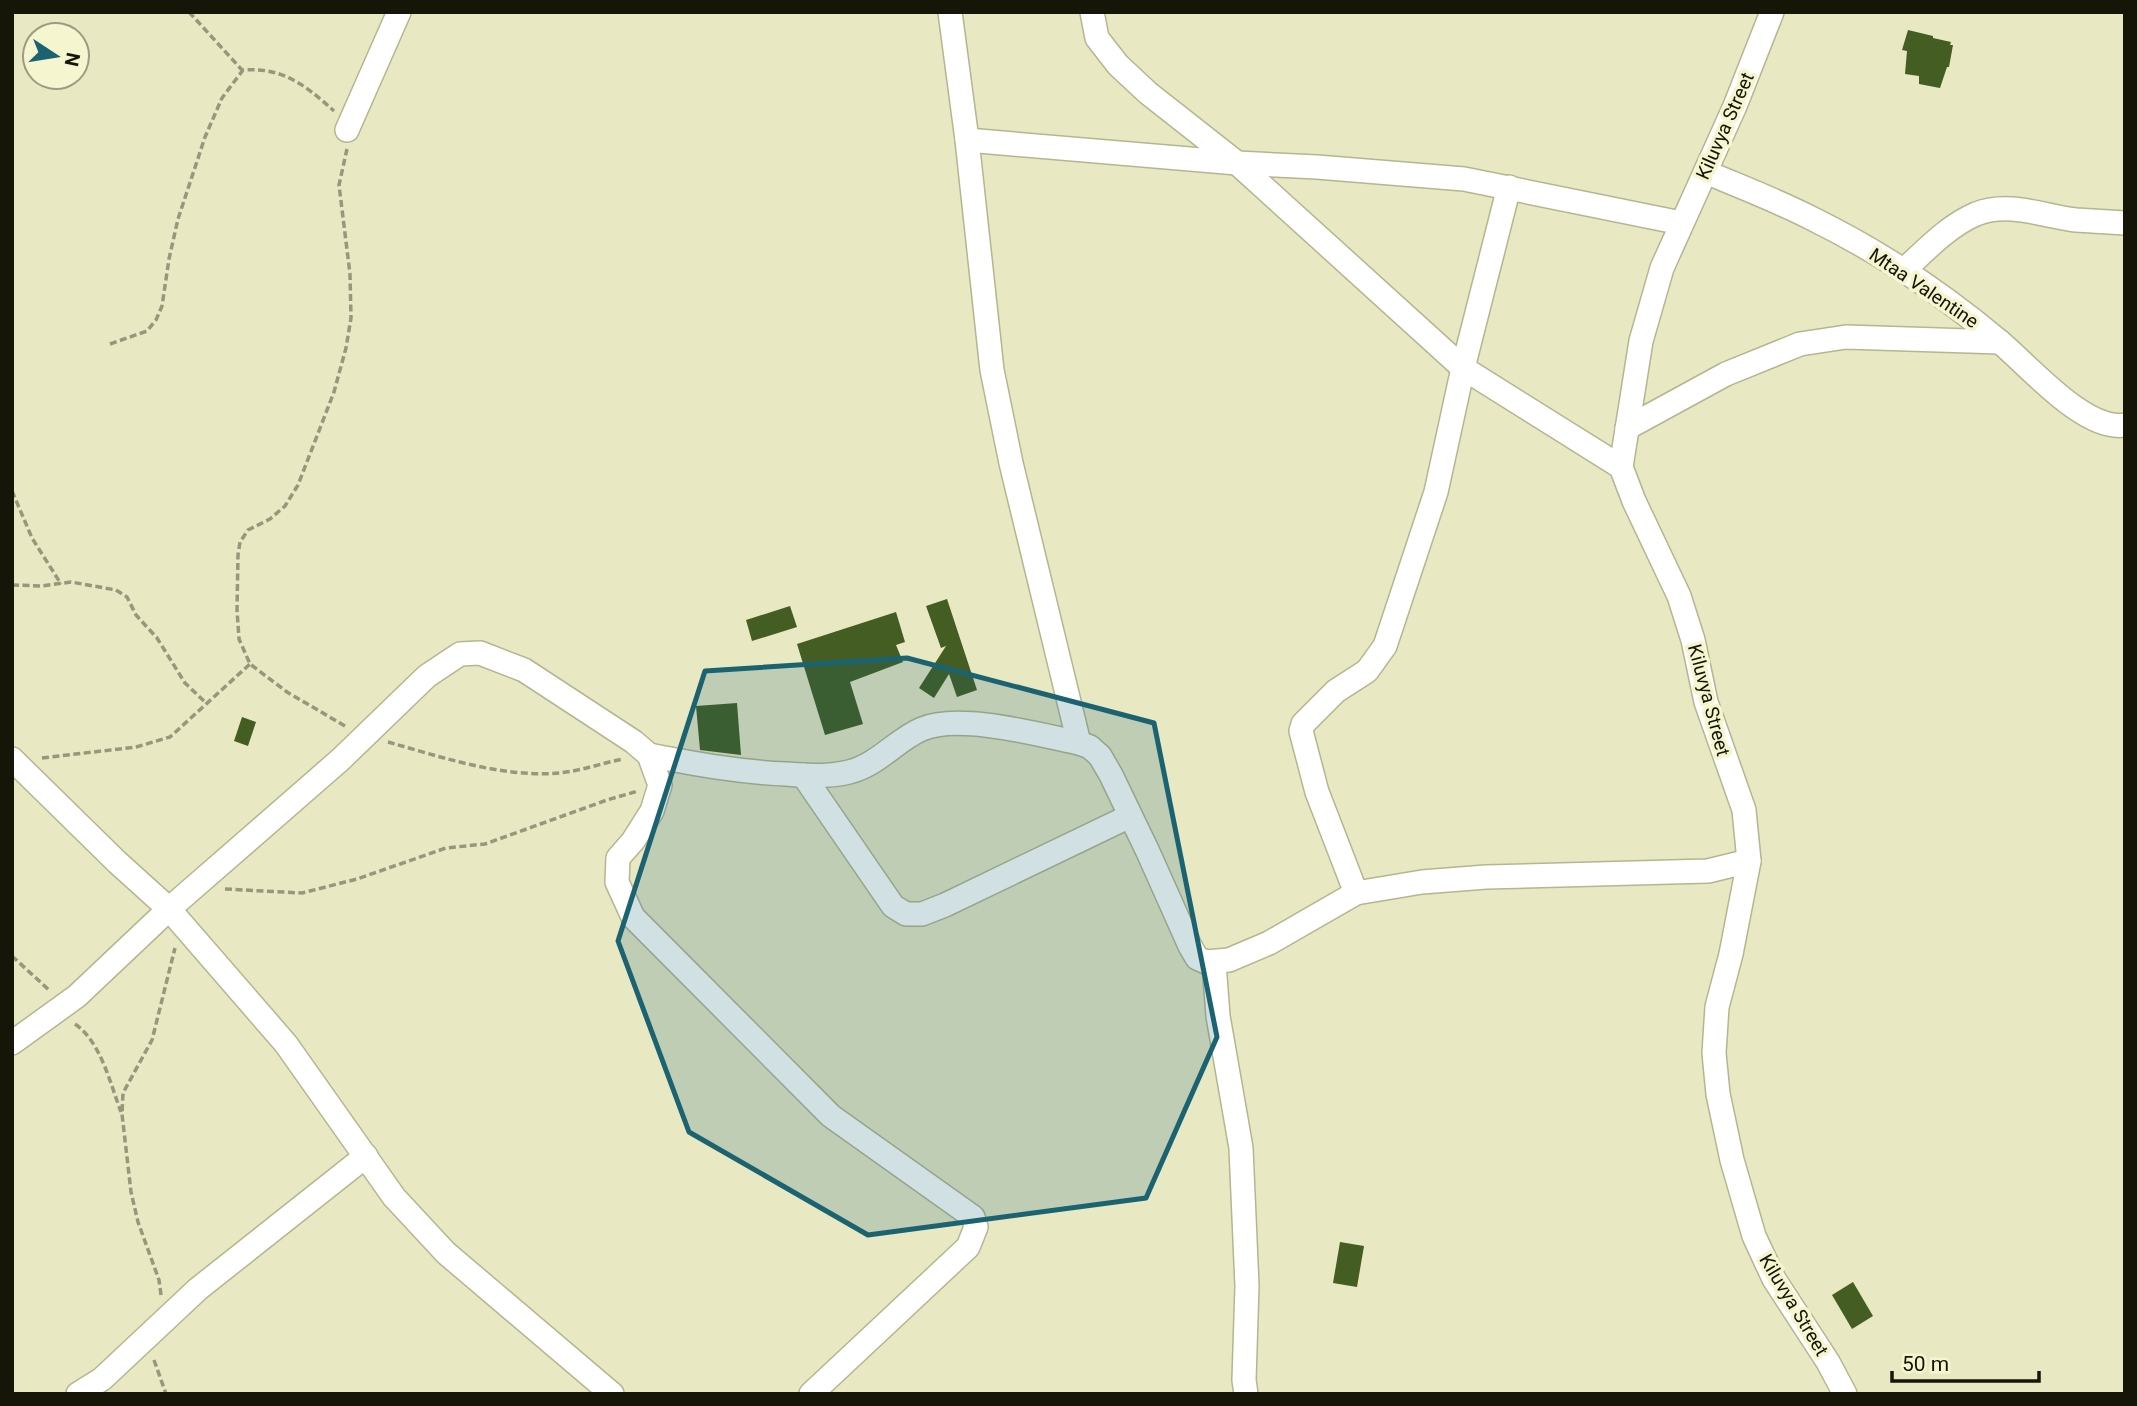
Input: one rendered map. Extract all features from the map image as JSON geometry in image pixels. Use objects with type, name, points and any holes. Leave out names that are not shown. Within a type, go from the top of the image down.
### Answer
[{"type":"street","points":[[347,130],[399,12]]},
{"type":"street","points":[[950,12],[992,370],[1011,463],[1079,743]]},
{"type":"street","points":[[1092,12],[1097,38],[1118,65],[1148,93],[1237,163],[1463,368],[1621,467]]},
{"type":"street","name":"Kiluvya Street","points":[[1772,12],[1735,106],[1662,268],[1641,341],[1621,467],[1679,596],[1693,640],[1706,702],[1744,810],[1749,861],[1731,954],[1717,1007],[1714,1053],[1718,1094],[1732,1160],[1754,1236],[1774,1279],[1828,1362],[1845,1394]]},
{"type":"street","points":[[967,139],[1237,163],[1450,178],[1509,187],[1681,223]]},
{"type":"street","name":"Mtaa Valentine","points":[[1706,172],[1813,219],[1904,270],[2000,342],[2060,395],[2092,419],[2115,427],[2125,425]]},
{"type":"street","points":[[1356,893],[1317,792],[1301,731],[1304,724],[1336,691],[1367,671],[1385,646],[1436,492],[1463,368],[1509,187]]},
{"type":"street","points":[[1904,270],[1950,230],[1976,214],[1989,211],[2026,210],[2075,220],[2125,223]]},
{"type":"street","points":[[1627,428],[1726,374],[1800,344],[1846,337],[2000,342]]},
{"type":"street","points":[[12,1043],[175,916],[195,887],[363,737],[426,676],[460,654],[480,653],[524,670],[634,742],[649,755],[660,785],[652,811],[633,841],[618,858],[617,882],[633,917],[831,1116],[973,1217],[976,1227],[968,1247],[811,1394]]},
{"type":"street","points":[[649,755],[736,771],[829,775],[851,772],[869,764],[922,729],[944,724],[996,726],[1090,747],[1100,756],[1190,946],[1197,958],[1214,963],[1229,960],[1269,943],[1356,893],[1422,882],[1486,877],[1708,871],[1749,861]]},
{"type":"street","points":[[14,761],[175,916],[286,1044],[394,1197],[446,1253],[612,1394]]},
{"type":"street","points":[[803,775],[874,882],[893,906],[906,914],[922,914],[945,905],[1130,816]]},
{"type":"street","points":[[1214,963],[1218,1016],[1241,1148],[1247,1286],[1244,1380],[1246,1394]]},
{"type":"street","points":[[78,1394],[102,1379],[198,1289],[366,1156]]},
{"type":"path","points":[[190,12],[243,70]]},
{"type":"path","points":[[110,344],[147,331],[156,320],[162,306],[178,219],[201,148],[222,98],[243,70],[259,69],[283,74],[333,109],[347,130],[345,161],[339,185],[350,274],[351,318],[334,392],[298,485],[285,506],[270,519],[248,530],[240,542],[239,639],[250,664],[288,692],[363,737],[459,762],[529,773],[561,773],[649,755]]},
{"type":"path","points":[[12,491],[32,538],[61,584]]},
{"type":"path","points":[[12,585],[71,582],[116,590],[127,597],[136,615],[158,638],[185,683],[206,703]]},
{"type":"path","points":[[14,761],[136,747],[170,737],[250,664]]},
{"type":"path","points":[[195,887],[302,893],[357,879],[446,848],[485,844],[607,800],[660,785]]},
{"type":"path","points":[[163,1321],[159,1280],[138,1222],[131,1192],[122,1114],[123,1093],[152,1040],[175,916]]},
{"type":"path","points":[[12,956],[95,1046],[122,1114]]},
{"type":"path","points":[[146,1338],[166,1394]]},
{"type":"highlighted area","points":[[907,658],[1154,723],[1217,1037],[1146,1198],[868,1235],[689,1132],[618,941],[705,671]]},
{"type":"building","points":[[1908,30],[1951,42],[1950,45],[1953,45],[1949,67],[1940,88],[1919,84],[1919,76],[1905,74],[1907,51],[1902,50]]},
{"type":"building","points":[[947,599],[977,690],[957,697],[949,674],[934,698],[919,688],[946,646],[941,648],[926,606]]},
{"type":"building","points":[[790,606],[797,627],[752,641],[746,620]]},
{"type":"building","points":[[896,612],[905,642],[896,645],[903,662],[850,682],[863,724],[825,735],[797,644]]},
{"type":"building","points":[[737,703],[741,755],[700,750],[696,706]]},
{"type":"building","points":[[242,717],[256,722],[248,746],[234,741]]},
{"type":"building","points":[[1340,1242],[1364,1246],[1357,1287],[1333,1283]]},
{"type":"building","points":[[1853,1282],[1873,1316],[1852,1329],[1832,1295]]}]
